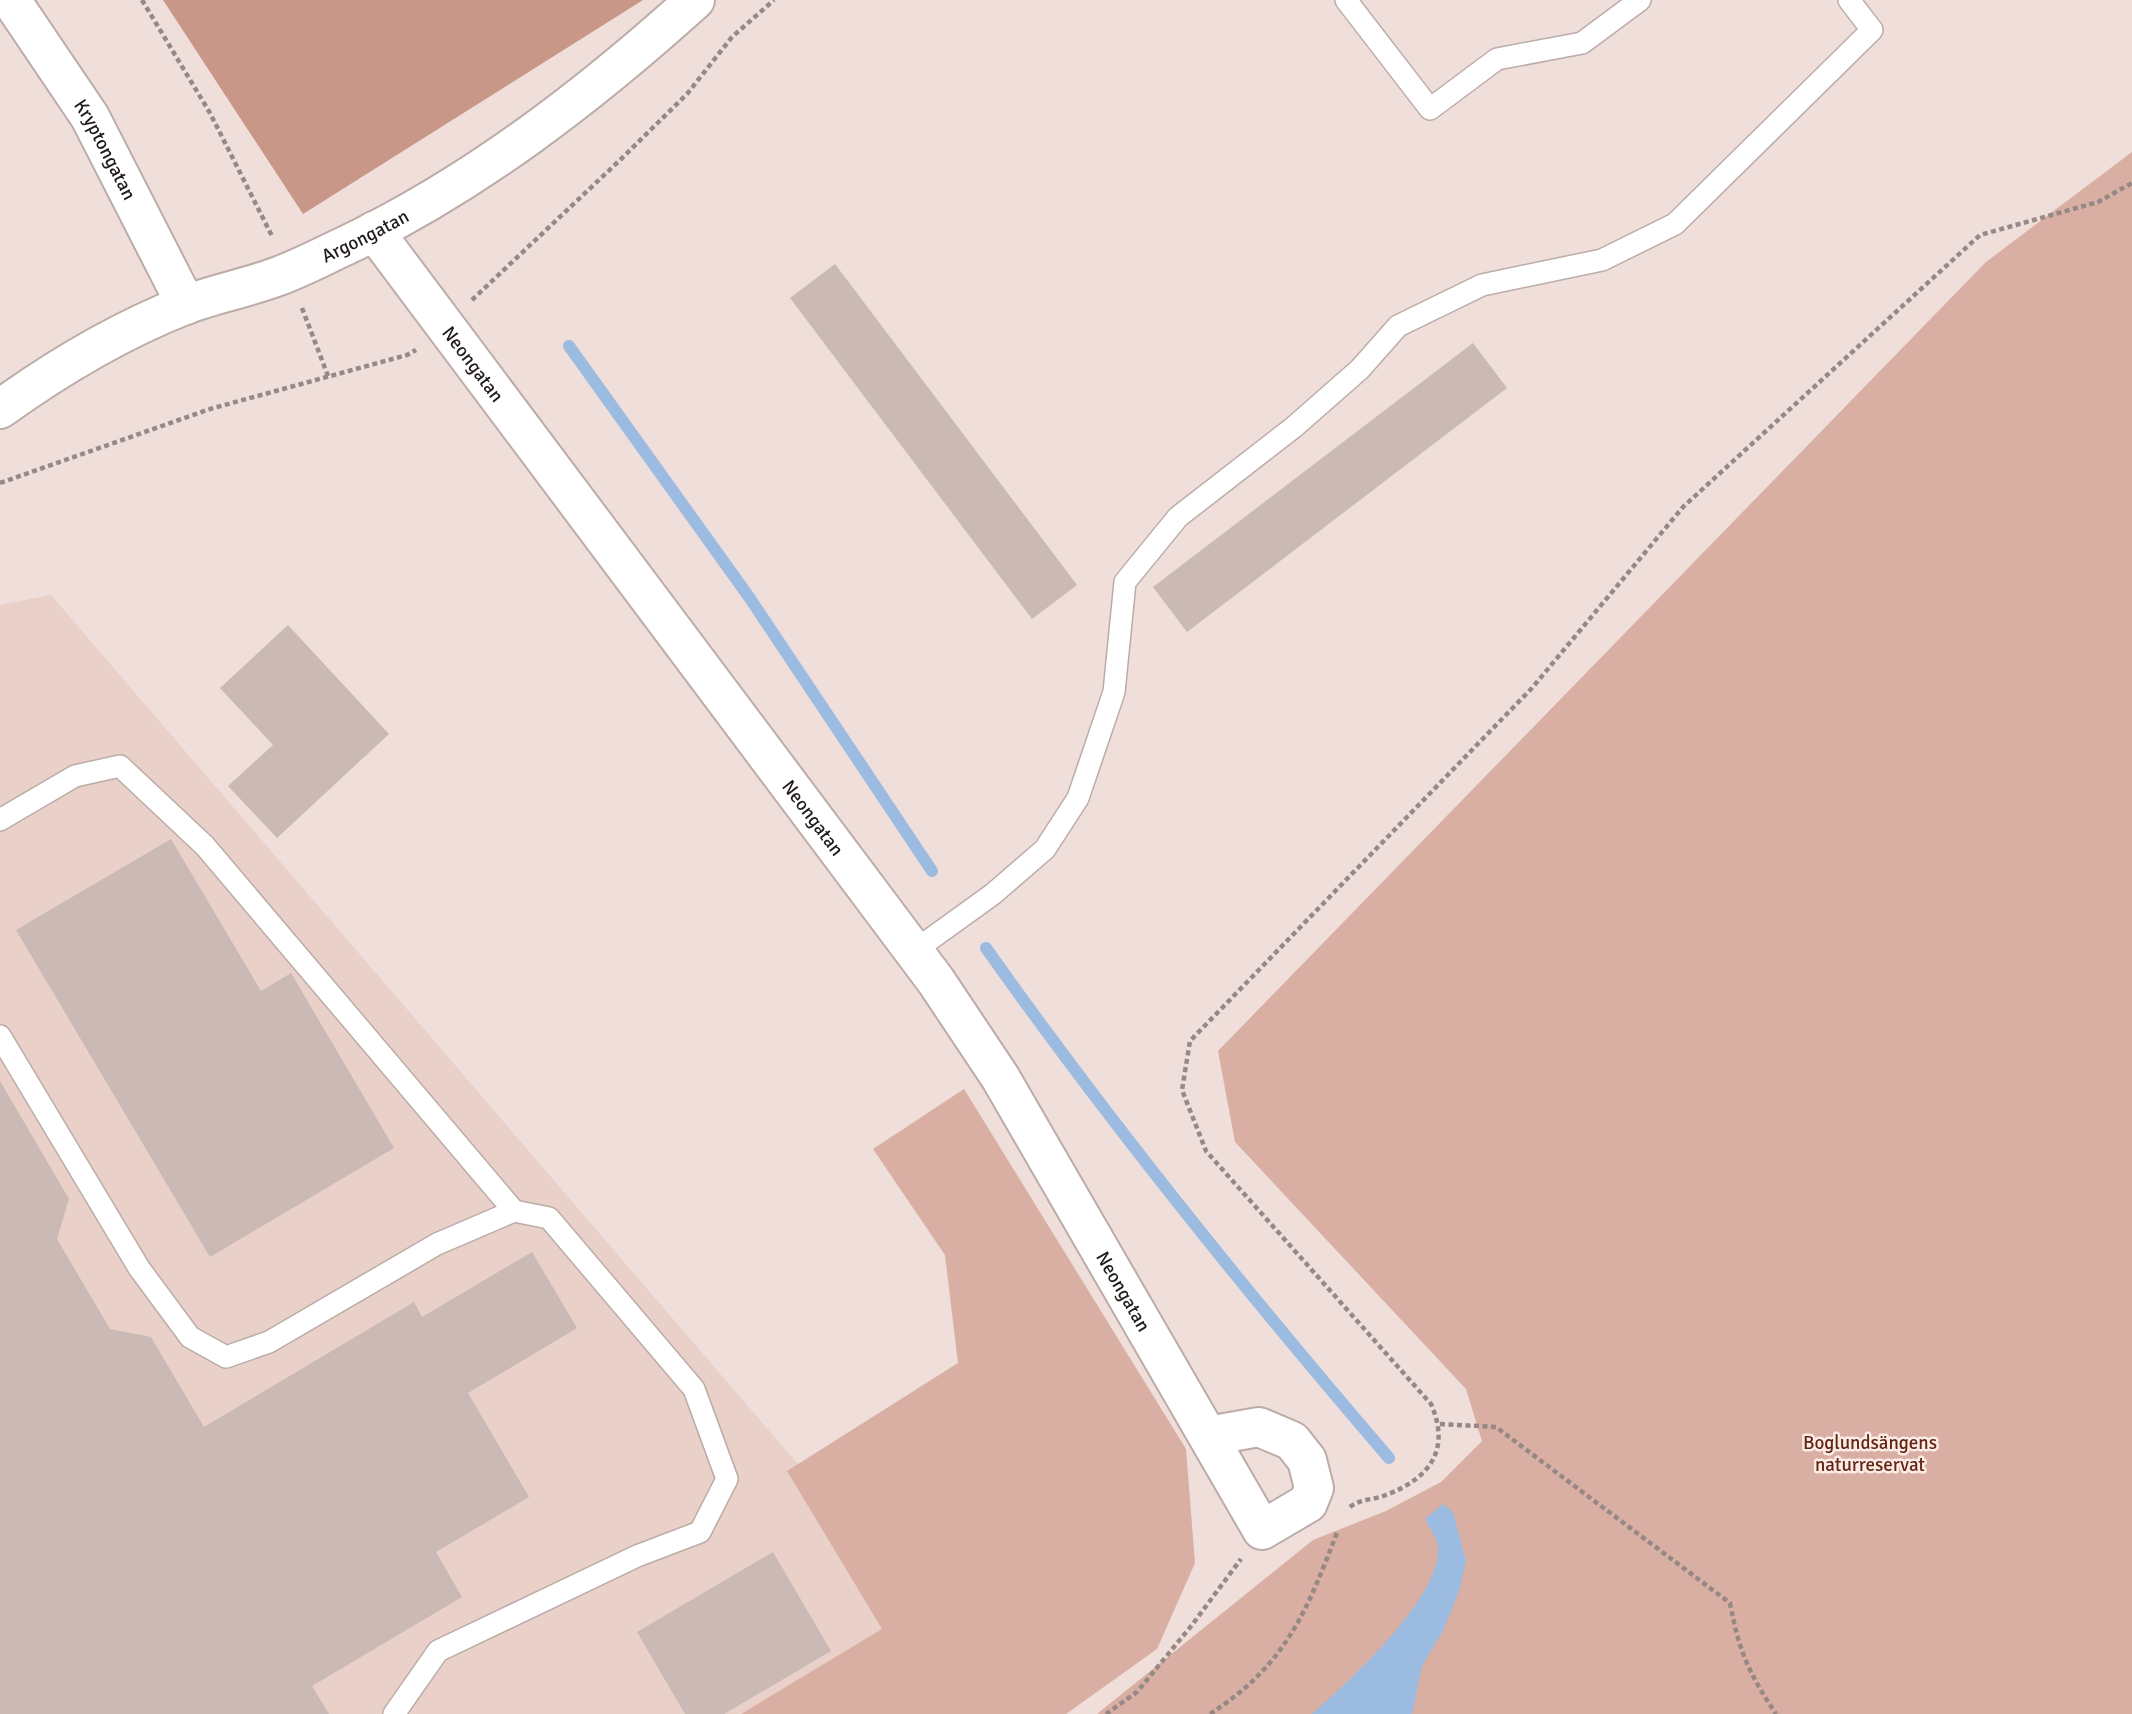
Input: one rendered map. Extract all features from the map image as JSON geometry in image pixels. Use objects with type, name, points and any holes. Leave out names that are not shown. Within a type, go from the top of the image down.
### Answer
[{"type":"street","name":"Kryptongatan","points":[[11,0],[90,117],[186,305]]},
{"type":"street","name":"Argongatan","points":[[1,405],[112,338],[186,305],[276,277],[373,231],[495,160],[623,64],[695,0]]},
{"type":"street","name":"Neongatan","points":[[373,231],[914,951],[1000,1077],[1262,1530]]},
{"type":"street","points":[[1208,1436],[1259,1427],[1292,1441],[1307,1460],[1314,1488],[1308,1503],[1262,1530]]},
{"type":"lane","points":[[1346,0],[1430,109],[1497,59],[1582,43],[1640,0]]},
{"type":"lane","points":[[914,951],[993,894],[1045,849],[1078,798],[1114,692],[1125,582],[1178,517],[1294,427],[1360,369],[1398,326],[1482,285],[1602,260],[1675,224],[1872,30],[1849,0]]},
{"type":"lane","points":[[0,820],[75,776],[120,766],[205,846],[514,1211]]},
{"type":"lane","points":[[0,1037],[139,1268],[190,1337],[226,1357],[269,1342],[437,1244],[514,1211],[549,1218],[694,1389],[727,1479],[700,1532],[637,1556],[438,1651],[394,1714]]},
{"type":"path","points":[[142,0],[210,113],[276,243]]},
{"type":"path","points":[[0,483],[210,409],[407,355],[444,325],[619,161],[687,94],[732,37],[774,0]]},
{"type":"path","points":[[1348,1510],[1352,1504],[1387,1495],[1425,1473],[1436,1457],[1440,1424],[1431,1404],[1206,1152],[1182,1090],[1190,1041],[1532,688],[1684,507],[1980,235],[2098,202],[2132,183]]},
{"type":"path","points":[[304,314],[328,376]]},
{"type":"path","points":[[1440,1424],[1496,1427],[1731,1603],[1737,1645],[1752,1676],[1776,1714]]},
{"type":"path","points":[[1210,1714],[1248,1688],[1278,1656],[1302,1616],[1339,1528]]},
{"type":"path","points":[[1106,1714],[1137,1692],[1192,1625],[1262,1530]]},
{"type":"shaded area","points":[[163,0],[643,0],[303,214]]},
{"type":"shaded area","points":[[51,595],[948,1639],[830,1714],[0,1714],[0,605]]},
{"type":"green space","name":"Boglundsängens naturreservat","points":[[2132,152],[2132,1714],[1097,1714],[1313,1540],[1386,1511],[1441,1482],[1482,1441],[1466,1389],[1235,1142],[1218,1051],[1986,262]]},
{"type":"green space","points":[[964,1089],[1186,1449],[1195,1563],[1157,1649],[1066,1714],[741,1714],[882,1629],[787,1471],[958,1363],[945,1255],[873,1149]]},
{"type":"water","points":[[1443,1504],[1453,1512],[1466,1561],[1459,1591],[1443,1631],[1422,1666],[1412,1714],[1312,1714],[1390,1638],[1425,1590],[1435,1568],[1438,1544],[1425,1519]]},
{"type":"building","points":[[835,264],[1077,585],[1032,619],[790,298]]},
{"type":"building","points":[[1473,343],[1507,388],[1187,632],[1153,587]]},
{"type":"building","points":[[288,625],[389,734],[277,838],[228,786],[273,745],[220,688]]},
{"type":"building","points":[[171,839],[261,991],[291,973],[394,1148],[210,1257],[16,930]]},
{"type":"building","points":[[0,1081],[69,1199],[57,1239],[110,1329],[151,1337],[204,1427],[414,1302],[422,1317],[532,1252],[577,1328],[468,1393],[529,1497],[436,1552],[462,1597],[312,1686],[329,1714],[0,1714]]},
{"type":"building","points":[[773,1552],[831,1651],[724,1714],[685,1714],[637,1632]]},
{"type":"waterway","points":[[569,346],[749,597],[932,871]]},
{"type":"waterway","points":[[986,948],[1082,1080],[1182,1208],[1389,1458]]}]
